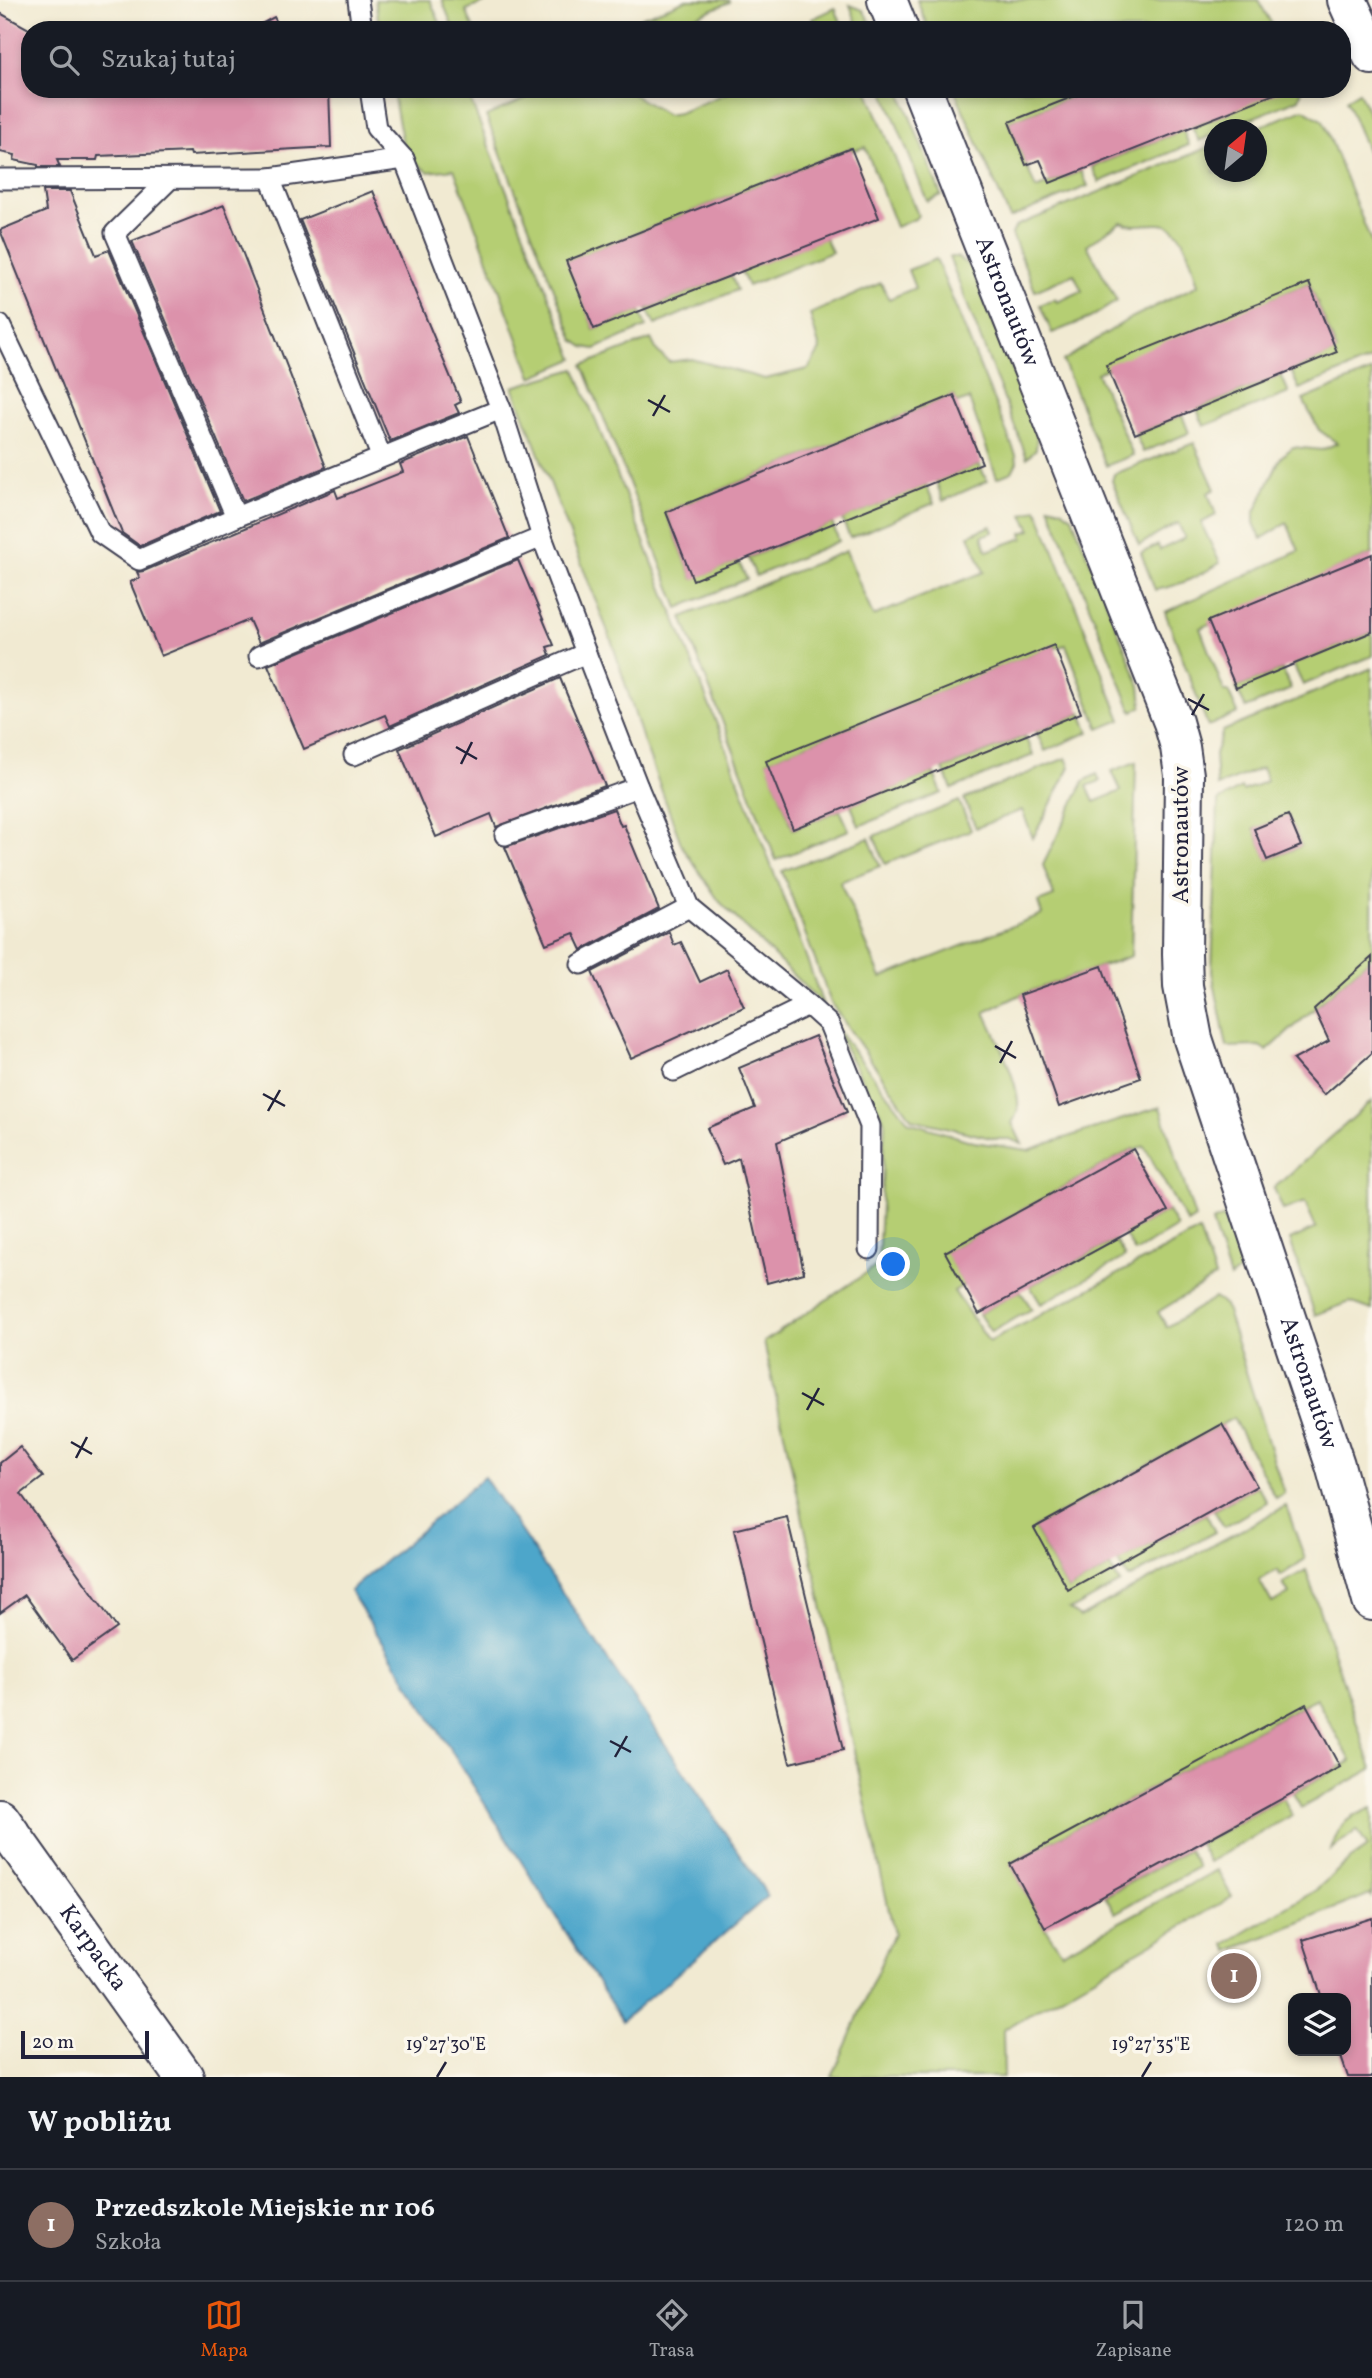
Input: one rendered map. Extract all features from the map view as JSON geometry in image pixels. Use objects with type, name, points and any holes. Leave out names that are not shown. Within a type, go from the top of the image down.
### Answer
[{"type":"street","points":[[887,0],[895,21]]},
{"type":"street","points":[[1347,0],[1372,54]]},
{"type":"street","name":"Astronautów","points":[[926,98],[1173,722],[1184,775],[1181,954],[1193,1039],[1335,1465],[1372,1601]]},
{"type":"street","name":"Karpacka","points":[[3,1828],[184,2077]]},
{"type":"lane","points":[[358,0],[361,21]]},
{"type":"lane","points":[[371,98],[376,128],[404,159],[500,409],[542,537],[586,653],[638,787],[690,907],[829,1024],[870,1126],[869,1249]]},
{"type":"lane","points":[[0,179],[270,178],[404,159]]},
{"type":"lane","points":[[270,178],[381,456]]},
{"type":"lane","points":[[170,179],[115,233],[236,517]]},
{"type":"lane","points":[[0,326],[100,533],[139,560],[381,456],[500,409]]},
{"type":"lane","points":[[259,656],[542,537]]},
{"type":"lane","points":[[354,755],[586,653]]},
{"type":"lane","points":[[505,835],[638,787]]},
{"type":"lane","points":[[581,964],[690,907]]},
{"type":"lane","points":[[674,1071],[808,1005]]},
{"type":"green space","points":[[375,0],[430,0],[439,21],[378,21]]},
{"type":"green space","points":[[442,0],[491,0],[466,10],[470,21],[450,21]]},
{"type":"green space","points":[[686,0],[730,2],[685,21],[642,21],[640,18]]},
{"type":"green space","points":[[917,0],[1258,0],[1270,21],[925,21]]},
{"type":"green space","points":[[850,5],[863,10],[870,21],[856,21]]},
{"type":"green space","points":[[835,8],[840,21],[813,21]]},
{"type":"green space","points":[[1359,92],[1372,121],[1372,162],[1346,100]]},
{"type":"green space","points":[[394,98],[470,98],[574,359],[532,377],[454,169],[428,172],[405,154]]},
{"type":"green space","points":[[527,98],[639,98],[667,115],[679,113],[715,98],[871,98],[918,215],[896,227],[865,147],[852,151],[851,148],[567,261],[594,329],[640,311],[646,327],[595,349],[584,347],[574,340],[486,116]]},
{"type":"green space","points":[[887,98],[903,98],[941,195],[927,201]]},
{"type":"green space","points":[[958,98],[1069,98],[1009,122],[1036,189],[1081,171],[1088,186],[1010,218]]},
{"type":"green space","points":[[1235,98],[1299,98],[1250,119],[1212,119],[1239,108]]},
{"type":"green space","points":[[1303,109],[1323,121],[1372,244],[1372,359],[1299,389],[1291,371],[1337,351],[1309,283],[1097,373],[1133,455],[1106,466],[1063,361],[1127,320],[1198,285],[1186,247],[1176,231],[1169,226],[1131,225],[1121,222],[1087,245],[1117,301],[1090,318],[1052,333],[1040,305],[1055,299],[1057,302],[1082,291],[1074,274],[1035,291],[1012,234],[1016,226],[1204,149],[1204,182],[1267,182],[1267,124]]},
{"type":"green space","points":[[1204,122],[1204,139],[1199,141],[1192,127]]},
{"type":"green space","points":[[1183,130],[1189,145],[1099,182],[1092,167]]},
{"type":"green space","points":[[825,238],[832,252],[748,286],[741,271]]},
{"type":"green space","points":[[949,257],[957,257],[971,267],[1037,431],[1036,449],[1027,458]]},
{"type":"green space","points":[[936,259],[1016,455],[1017,462],[1012,472],[997,478],[969,399],[957,403],[954,395],[666,512],[693,579],[738,561],[747,579],[678,608],[583,365],[651,339],[657,351],[669,362],[692,359],[765,379],[808,369],[820,350],[810,314],[881,283],[889,299],[915,288],[908,270]]},
{"type":"green space","points":[[731,275],[737,290],[655,325],[647,309]]},
{"type":"green space","points":[[575,369],[718,727],[823,1005],[719,901],[682,846],[643,740],[613,645],[513,387]]},
{"type":"green space","points":[[1372,371],[1372,554],[1200,628],[1224,691],[1228,691],[1238,713],[1208,726],[1165,612],[1299,551],[1287,523],[1261,539],[1254,523],[1254,514],[1281,457],[1293,447],[1322,450],[1337,443],[1319,430],[1303,400]]},
{"type":"green space","points":[[1281,375],[1289,393],[1204,426],[1197,409]]},
{"type":"green space","points":[[1182,415],[1189,433],[1143,452],[1135,434]]},
{"type":"green space","points":[[1194,443],[1215,489],[1208,493],[1216,515],[1201,523],[1220,563],[1189,580],[1155,590],[1141,553],[1158,545],[1160,550],[1185,538],[1178,523],[1139,545],[1112,481],[1114,474]]},
{"type":"green space","points":[[979,464],[987,481],[943,501],[936,481]]},
{"type":"green space","points":[[926,485],[934,503],[850,538],[842,519]]},
{"type":"green space","points":[[1049,506],[1061,509],[1072,517],[1140,686],[1142,706],[1132,712]]},
{"type":"green space","points":[[1037,509],[1121,720],[1099,729],[1066,645],[1055,648],[1053,646],[767,761],[793,829],[840,810],[849,830],[776,860],[682,617],[846,551],[873,616],[984,572],[969,535],[991,526],[993,532],[982,536],[987,551],[1023,538],[1022,533],[1031,530],[1023,515]]},
{"type":"green space","points":[[832,523],[839,541],[756,576],[748,558]]},
{"type":"green space","points":[[1372,632],[1372,656],[1303,685],[1293,664]]},
{"type":"green space","points":[[1372,668],[1372,957],[1267,1051],[1259,1046],[1227,1047],[1212,972],[1218,801],[1241,788],[1243,791],[1267,781],[1262,768],[1217,786],[1215,754],[1223,731]],"holes":[[[1288,816],[1301,846],[1268,860],[1254,829]]]},
{"type":"green space","points":[[1282,669],[1291,689],[1246,708],[1236,688]]},
{"type":"green space","points":[[1081,713],[1089,732],[1045,751],[1036,731]]},
{"type":"green space","points":[[1025,736],[1033,755],[952,789],[943,769]]},
{"type":"green space","points":[[1066,758],[1070,767],[1033,838],[1022,810],[976,828],[964,799]]},
{"type":"green space","points":[[1136,762],[1131,956],[1020,995],[985,1012],[1014,1080],[1018,1104],[1012,1123],[1022,1144],[1010,1139],[995,1139],[912,1119],[831,1003],[782,871],[869,838],[880,866],[840,882],[881,978],[1042,914],[1038,902],[1054,896],[1043,865],[1084,781],[1097,774],[1100,781],[1087,786],[1094,802],[1121,791],[1112,771]]},
{"type":"green space","points":[[933,772],[942,793],[859,826],[851,805]]},
{"type":"green space","points":[[959,801],[971,830],[885,864],[874,836]]},
{"type":"green space","points":[[831,1022],[909,1122],[974,1142],[1028,1150],[1160,1107],[1195,1218],[1187,1223],[1144,1146],[1134,1151],[1133,1149],[946,1252],[964,1285],[954,1291],[989,1342],[1199,1231],[1215,1277],[1158,1312],[1167,1327],[1214,1298],[1225,1305],[1284,1493],[1276,1498],[1233,1418],[1034,1528],[1068,1590],[1110,1567],[1120,1583],[1069,1609],[1080,1617],[1286,1506],[1305,1559],[1280,1576],[1277,1570],[1259,1580],[1272,1603],[1289,1593],[1283,1583],[1306,1570],[1372,1769],[1301,1808],[1293,1793],[1351,1761],[1316,1698],[1011,1864],[1045,1928],[1062,1953],[1217,1870],[1232,1897],[1003,2030],[1004,2077],[832,2077],[894,1933],[764,1342],[878,1265],[885,1122]]},
{"type":"green space","points":[[1372,1101],[1372,1310],[1350,1302],[1315,1315],[1290,1240],[1316,1228],[1305,1202],[1283,1210],[1274,1188]]},
{"type":"green space","points":[[1168,1211],[1177,1227],[1135,1252],[1124,1234]]},
{"type":"green space","points":[[1224,1217],[1241,1269],[1230,1278],[1212,1222]]},
{"type":"green space","points":[[1115,1240],[1125,1257],[1041,1304],[1030,1286]]},
{"type":"green space","points":[[1020,1291],[1032,1309],[991,1332],[979,1314]]},
{"type":"green space","points":[[1257,1486],[1267,1502],[1224,1527],[1214,1510]]},
{"type":"green space","points":[[1206,1514],[1215,1532],[1129,1578],[1118,1562]]},
{"type":"green space","points":[[1283,1798],[1292,1815],[1209,1862],[1199,1844]]},
{"type":"green space","points":[[1372,1808],[1372,1897],[1370,1894],[1229,1951],[1225,1944],[1316,1890],[1368,1847],[1357,1830],[1331,1850],[1345,1822]]},
{"type":"green space","points":[[1189,1850],[1198,1867],[1115,1913],[1105,1896]]},
{"type":"water","points":[[484,1477],[768,1896],[622,2021],[350,1591]]},
{"type":"building","points":[[0,13],[21,25],[21,98],[329,98],[331,147],[191,155],[190,152],[98,156],[97,160],[57,160],[60,167],[38,167],[14,160],[15,155],[0,152]]},
{"type":"building","points":[[1069,98],[1264,98],[1211,119],[1204,119],[1204,122],[1050,183],[1040,160],[1026,165],[1009,122]]},
{"type":"building","points":[[851,148],[879,218],[594,329],[566,261]]},
{"type":"building","points":[[43,191],[70,191],[96,255],[109,250],[220,511],[140,546],[122,533],[0,230],[46,211]]},
{"type":"building","points":[[373,191],[461,402],[455,405],[459,413],[390,441],[300,220]]},
{"type":"building","points":[[224,205],[326,467],[243,501],[132,241]]},
{"type":"building","points":[[1309,283],[1337,352],[1135,434],[1106,365]]},
{"type":"building","points":[[954,395],[982,463],[693,580],[666,512]]},
{"type":"building","points":[[468,436],[509,538],[259,643],[249,620],[161,656],[130,582],[140,578],[137,572],[335,490],[338,498],[403,472],[400,464]]},
{"type":"building","points":[[1372,554],[1372,632],[1236,688],[1208,621]]},
{"type":"building","points":[[518,560],[554,645],[547,647],[550,655],[390,726],[385,715],[304,749],[268,665]]},
{"type":"building","points":[[1054,645],[1081,713],[793,829],[766,761]]},
{"type":"building","points":[[560,678],[605,786],[496,827],[491,814],[436,837],[399,749]]},
{"type":"building","points":[[614,809],[621,826],[624,825],[659,909],[582,950],[574,933],[546,944],[505,847]]},
{"type":"building","points":[[1288,815],[1301,846],[1267,860],[1254,829]]},
{"type":"building","points":[[669,932],[674,945],[681,942],[700,982],[727,969],[744,1007],[631,1058],[592,972]]},
{"type":"building","points":[[1372,957],[1372,1053],[1324,1095],[1293,1060],[1329,1041],[1314,1009]]},
{"type":"building","points":[[1102,966],[1141,1078],[1059,1107],[1020,995]]},
{"type":"building","points":[[815,1036],[847,1112],[777,1142],[804,1273],[767,1283],[739,1158],[723,1165],[707,1128],[755,1108],[739,1068]]},
{"type":"building","points":[[1133,1149],[1168,1211],[979,1314],[945,1252]]},
{"type":"building","points":[[1222,1424],[1257,1486],[1068,1590],[1034,1528]]},
{"type":"building","points":[[20,1447],[43,1477],[21,1494],[117,1628],[72,1660],[25,1595],[0,1613],[0,1463]]},
{"type":"building","points":[[787,1517],[843,1750],[790,1763],[734,1530]]},
{"type":"building","points":[[1306,1704],[1340,1767],[1045,1928],[1010,1864]]},
{"type":"building","points":[[1372,1918],[1372,2077],[1348,2077],[1341,2056],[1351,2056],[1351,1993],[1320,1993],[1303,1940]]},
{"type":"place","name":"Przedszkole Miejskie nr 106","points":[[1234,1976]]}]
